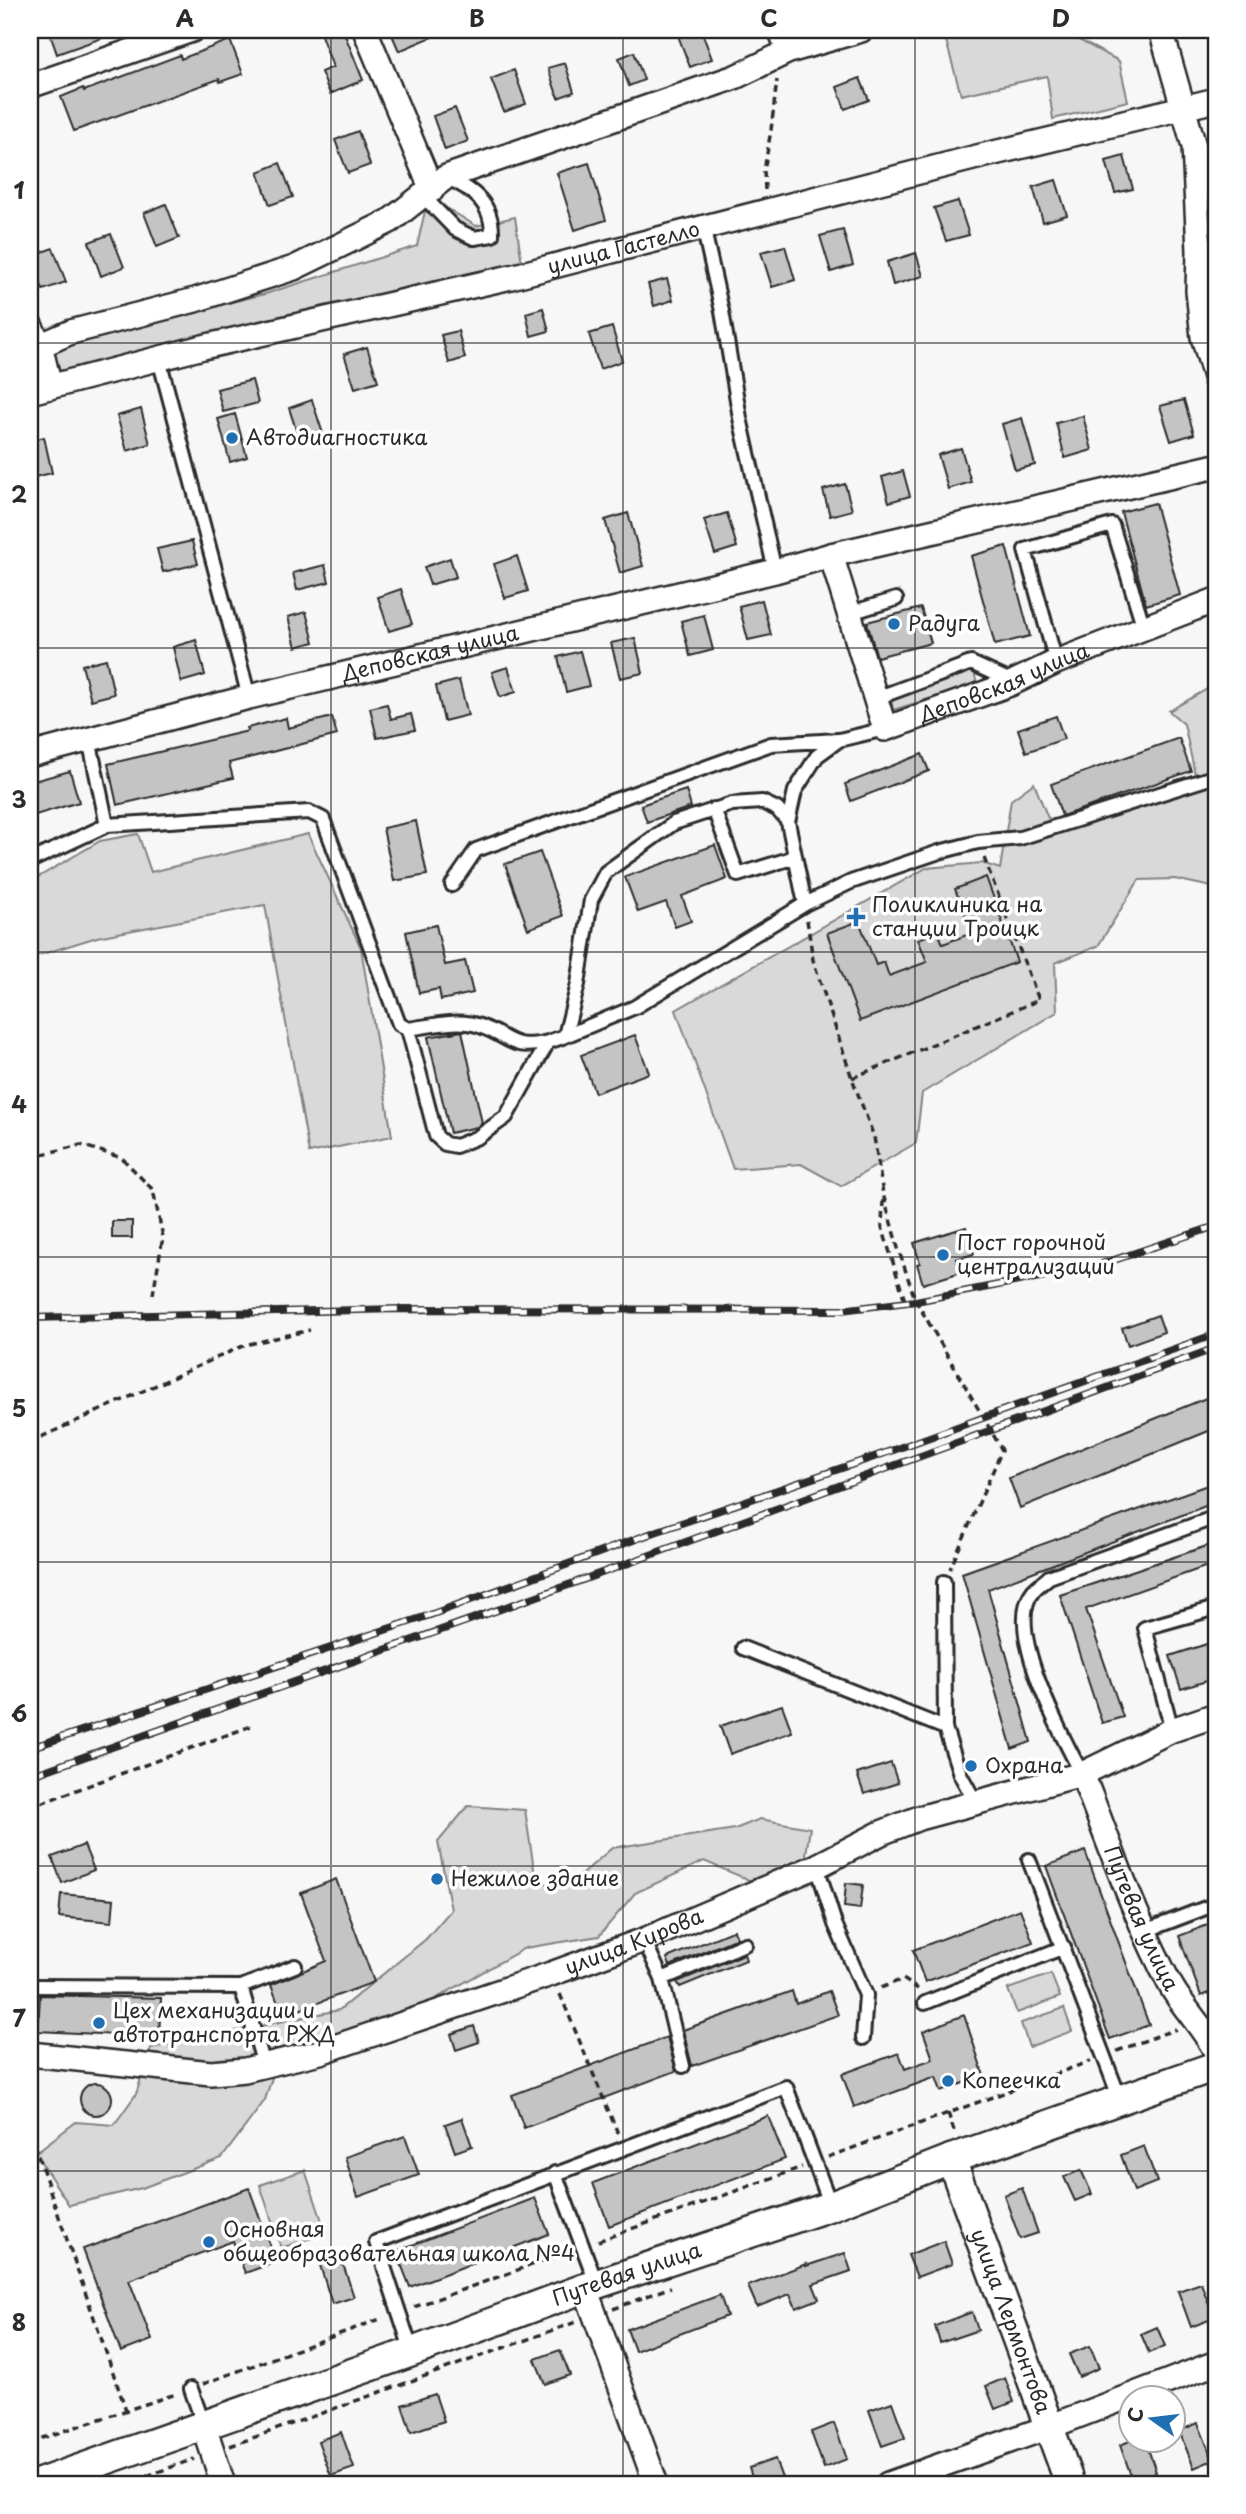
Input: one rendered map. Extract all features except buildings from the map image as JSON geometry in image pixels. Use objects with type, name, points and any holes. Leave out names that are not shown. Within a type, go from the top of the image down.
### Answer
[{"type":"street","points":[[30,86],[192,30]]},
{"type":"street","points":[[365,30],[434,188]]},
{"type":"street","points":[[40,390],[33,340],[195,300],[294,268],[390,221],[434,188],[735,76],[784,40],[861,30]]},
{"type":"street","points":[[1161,30],[1194,146],[1198,290],[1203,337],[1216,380]]},
{"type":"street","name":"улица Гастелло","points":[[40,390],[216,344],[511,277],[766,210],[1216,100]]},
{"type":"street","name":"Деповская улица","points":[[30,755],[249,697],[775,571],[831,555],[1216,466]]},
{"type":"street","points":[[831,555],[847,614],[885,729]]},
{"type":"street","name":"Деповская улица","points":[[885,729],[1010,684],[1056,662],[1216,600]]},
{"type":"street","name":"улица Кирова","points":[[30,2054],[211,2073],[264,2065],[320,2052],[551,1975],[644,1940],[817,1866],[919,1818],[1082,1774],[1172,1730],[1216,1715]]},
{"type":"street","name":"Путевая улица","points":[[1082,1774],[1145,1931],[1173,1988],[1209,2033]]},
{"type":"street","name":"Путевая улица","points":[[36,2481],[204,2426],[591,2286],[831,2206],[951,2159],[1216,2066]]},
{"type":"street","name":"улица Лермонтова","points":[[951,2159],[1070,2484]]},
{"type":"street","points":[[591,2286],[656,2484]]},
{"type":"street","points":[[888,2484],[1049,2427],[1216,2363]]},
{"type":"street","points":[[204,2426],[223,2484]]},
{"type":"lane","points":[[467,187],[484,204],[493,220],[492,235],[474,238],[455,229],[434,188],[467,187]]},
{"type":"lane","points":[[703,226],[723,311],[740,418],[775,571]]},
{"type":"lane","points":[[159,359],[249,697]]},
{"type":"lane","points":[[1056,662],[1025,550],[1112,525],[1144,628]]},
{"type":"lane","points":[[847,614],[896,599]]},
{"type":"lane","points":[[874,699],[971,663],[1004,678],[1010,684]]},
{"type":"lane","points":[[452,885],[476,850],[771,744],[839,740],[885,729]]},
{"type":"lane","points":[[89,739],[107,825]]},
{"type":"lane","points":[[805,904],[788,822],[795,791],[817,756],[839,740]]},
{"type":"lane","points":[[30,861],[107,825],[310,812],[323,819],[399,1024],[408,1029],[460,1022],[480,1026],[512,1044],[529,1047],[565,1036],[635,1007],[805,904],[851,882],[939,852],[978,842],[1020,838],[1216,776]]},
{"type":"lane","points":[[565,1036],[578,984],[591,900],[606,872],[674,823],[732,804],[762,802],[777,809],[788,822]]},
{"type":"lane","points":[[714,809],[738,875],[795,857]]},
{"type":"lane","points":[[408,1029],[436,1136],[445,1144],[456,1146],[478,1137],[506,1117],[548,1042]]},
{"type":"lane","points":[[1082,1774],[1053,1719],[1027,1649],[1025,1615],[1031,1592],[1049,1577],[1216,1517]]},
{"type":"lane","points":[[944,1582],[945,1728],[960,1774],[976,1803]]},
{"type":"lane","points":[[1172,1730],[1145,1628],[1216,1608]]},
{"type":"lane","points":[[743,1648],[945,1728]]},
{"type":"lane","points":[[1030,1860],[1120,2099]]},
{"type":"lane","points":[[817,1866],[835,1924],[866,1995],[863,2038]]},
{"type":"lane","points":[[1145,1931],[1216,1904]]},
{"type":"lane","points":[[644,1940],[662,1979],[682,2066]]},
{"type":"lane","points":[[662,1979],[744,1944]]},
{"type":"lane","points":[[930,2002],[1064,1947]]},
{"type":"lane","points":[[30,1986],[241,1987],[295,1966]]},
{"type":"lane","points":[[241,1987],[264,2065]]},
{"type":"lane","points":[[412,2352],[376,2242],[786,2087],[831,2206]]},
{"type":"lane","points":[[555,2173],[582,2247],[591,2286]]},
{"type":"lane","points":[[191,2389],[204,2426]]},
{"type":"path","points":[[766,210],[764,171],[784,40]]},
{"type":"path","points":[[852,1078],[1039,1000],[978,842]]},
{"type":"path","points":[[805,904],[813,960],[874,1137],[883,1194],[915,1299],[1002,1450],[944,1582]]},
{"type":"path","points":[[30,1157],[81,1144],[122,1158],[153,1190],[163,1237],[153,1294]]},
{"type":"path","points":[[883,1194],[882,1227],[905,1301],[915,1299]]},
{"type":"path","points":[[30,1442],[245,1345],[310,1331]]},
{"type":"path","points":[[30,1807],[254,1725]]},
{"type":"path","points":[[551,1975],[624,2147]]},
{"type":"path","points":[[866,1995],[902,1979],[930,2002]]},
{"type":"path","points":[[30,2442],[191,2389],[1104,2056],[1209,2033]]},
{"type":"path","points":[[30,2133],[126,2410]]},
{"type":"shaded area","points":[[943,30],[1060,30],[1119,61],[1128,101],[1053,119],[1047,76],[961,95]]},
{"type":"shaded area","points":[[442,205],[476,226],[515,217],[522,263],[30,381],[30,351],[265,294],[417,246],[425,211]]},
{"type":"shaded area","points":[[973,668],[977,684],[893,710],[890,694]]},
{"type":"shaded area","points":[[1216,684],[1216,888],[1175,879],[1139,880],[1098,946],[1055,963],[1057,1012],[922,1093],[916,1143],[841,1186],[801,1164],[733,1169],[676,1010],[926,868],[982,863],[1000,869],[1011,800],[1034,783],[1048,818],[1060,820],[1195,774],[1184,724],[1169,711]]},
{"type":"shaded area","points":[[138,834],[151,872],[308,834],[361,948],[392,1136],[309,1153],[265,905],[97,937],[30,958],[30,882],[100,841]]},
{"type":"shaded area","points":[[468,1806],[525,1810],[536,1882],[567,1887],[612,1848],[735,1829],[760,1819],[810,1828],[805,1861],[756,1883],[704,1861],[635,1893],[599,1936],[525,1948],[421,2007],[279,2055],[265,2100],[222,2158],[142,2188],[69,2205],[35,2153],[76,2122],[114,2125],[136,2094],[151,2048],[339,2010],[426,1939],[451,1910],[438,1842]]},
{"type":"shaded area","points":[[1051,1974],[1060,1997],[1017,2013],[1008,1989]]},
{"type":"shaded area","points":[[1064,2008],[1072,2031],[1029,2047],[1021,2023]]},
{"type":"shaded area","points":[[305,2170],[326,2233],[281,2248],[260,2185]]},
{"type":"railway","points":[[30,1318],[399,1309],[841,1310],[916,1301],[1096,1266],[1216,1226]]},
{"type":"railway","points":[[30,1748],[430,1615],[655,1532],[874,1457],[1216,1334]]},
{"type":"railway","points":[[30,1776],[574,1583],[1216,1348]]},
{"type":"place","name":"Автодиагностика","points":[[232,438]]},
{"type":"place","name":"Радуга","points":[[894,624]]},
{"type":"place","name":"Поликлиника на станции Троицк","points":[[856,917]]},
{"type":"place","name":"Пост горочной централизации","points":[[943,1255]]},
{"type":"place","name":"Охрана","points":[[971,1766]]},
{"type":"place","name":"Нежилое здание","points":[[437,1879]]},
{"type":"place","name":"Цех механизации и автотранспорта РЖД","points":[[99,2023]]},
{"type":"place","name":"Копеечка","points":[[948,2081]]},
{"type":"place","name":"Основная общеобразовательная школа №4","points":[[209,2242]]}]
